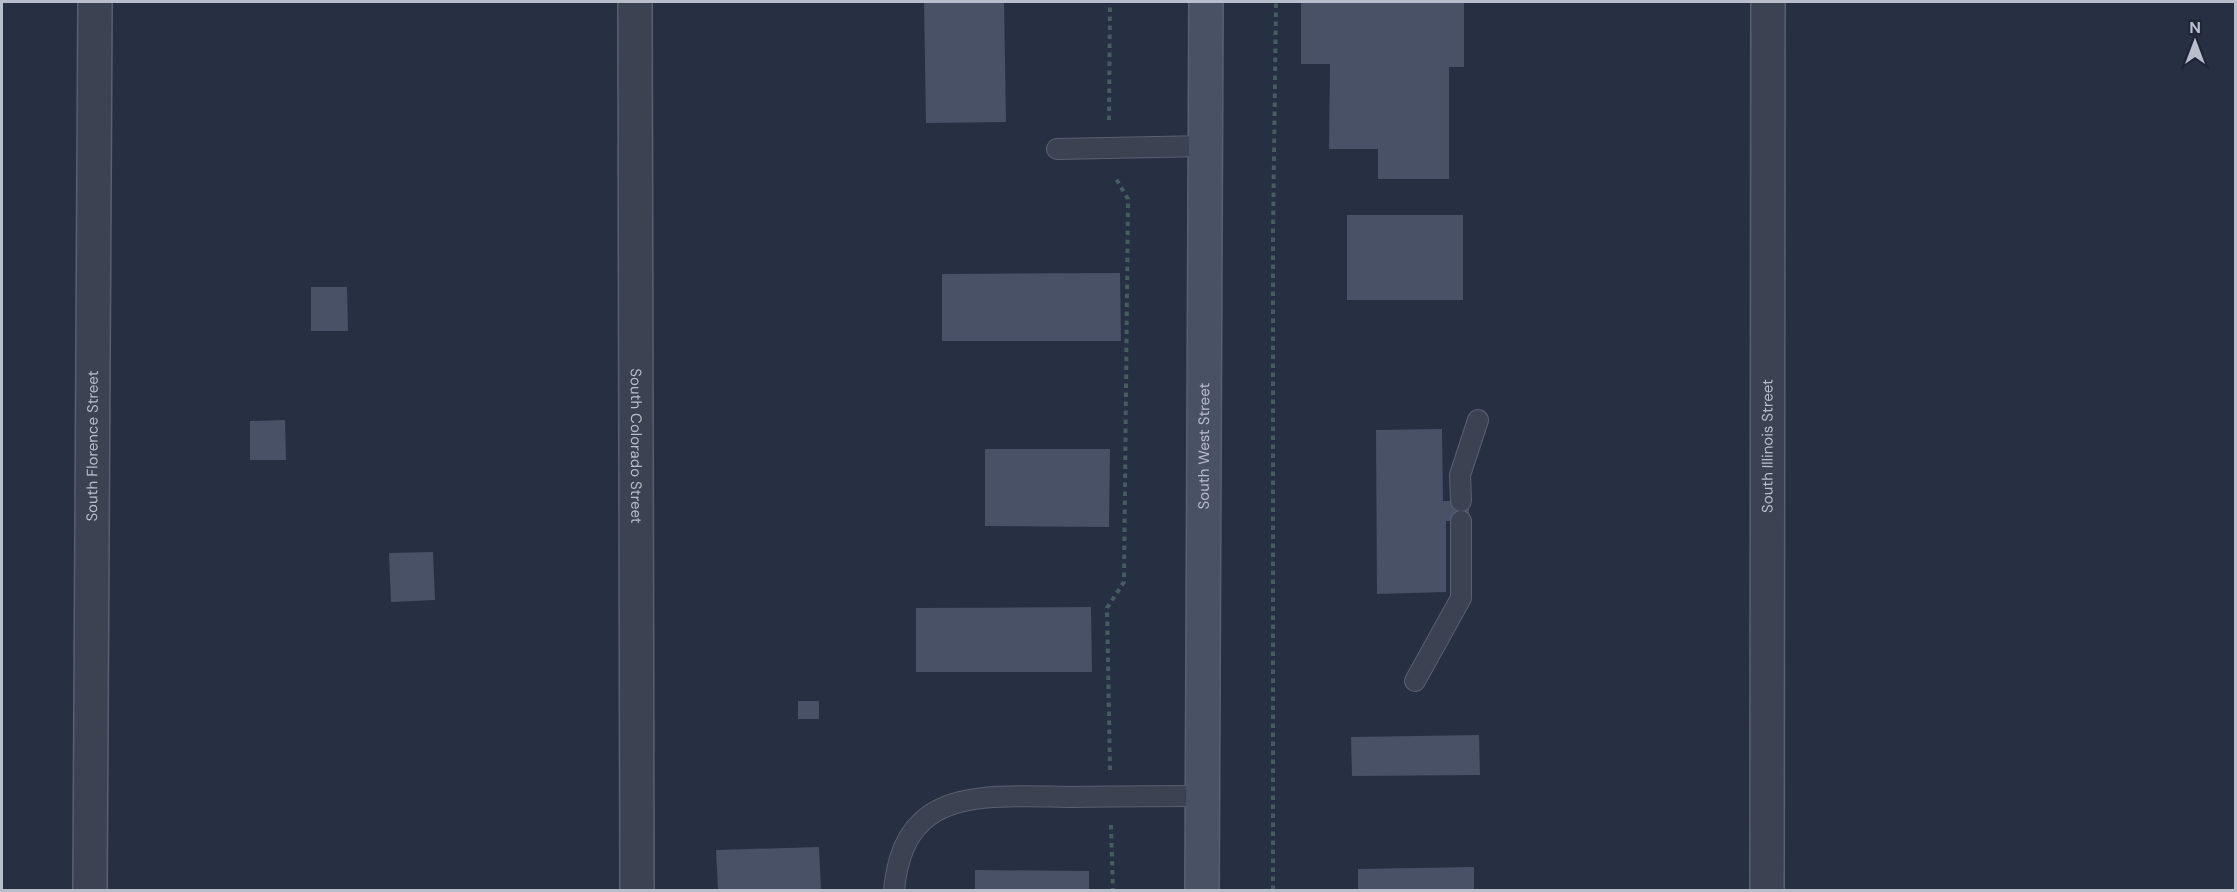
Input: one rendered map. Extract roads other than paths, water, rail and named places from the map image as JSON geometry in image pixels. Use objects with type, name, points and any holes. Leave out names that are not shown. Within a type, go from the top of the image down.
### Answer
[{"type":"main road","name":"South West Street","points":[[1202,891],[1206,2]]},
{"type":"street","name":"South Florence Street","points":[[90,891],[95,2]]},
{"type":"street","name":"South Colorado Street","points":[[635,2],[638,891]]},
{"type":"street","name":"South Illinois Street","points":[[1767,891],[1768,2]]},
{"type":"lane","points":[[1057,149],[1206,146]]},
{"type":"lane","points":[[1461,501],[1460,475],[1478,420]]},
{"type":"lane","points":[[1415,681],[1461,598],[1461,521]]},
{"type":"lane","points":[[894,891],[903,847],[914,830],[931,814],[954,803],[991,798],[1203,796]]}]
